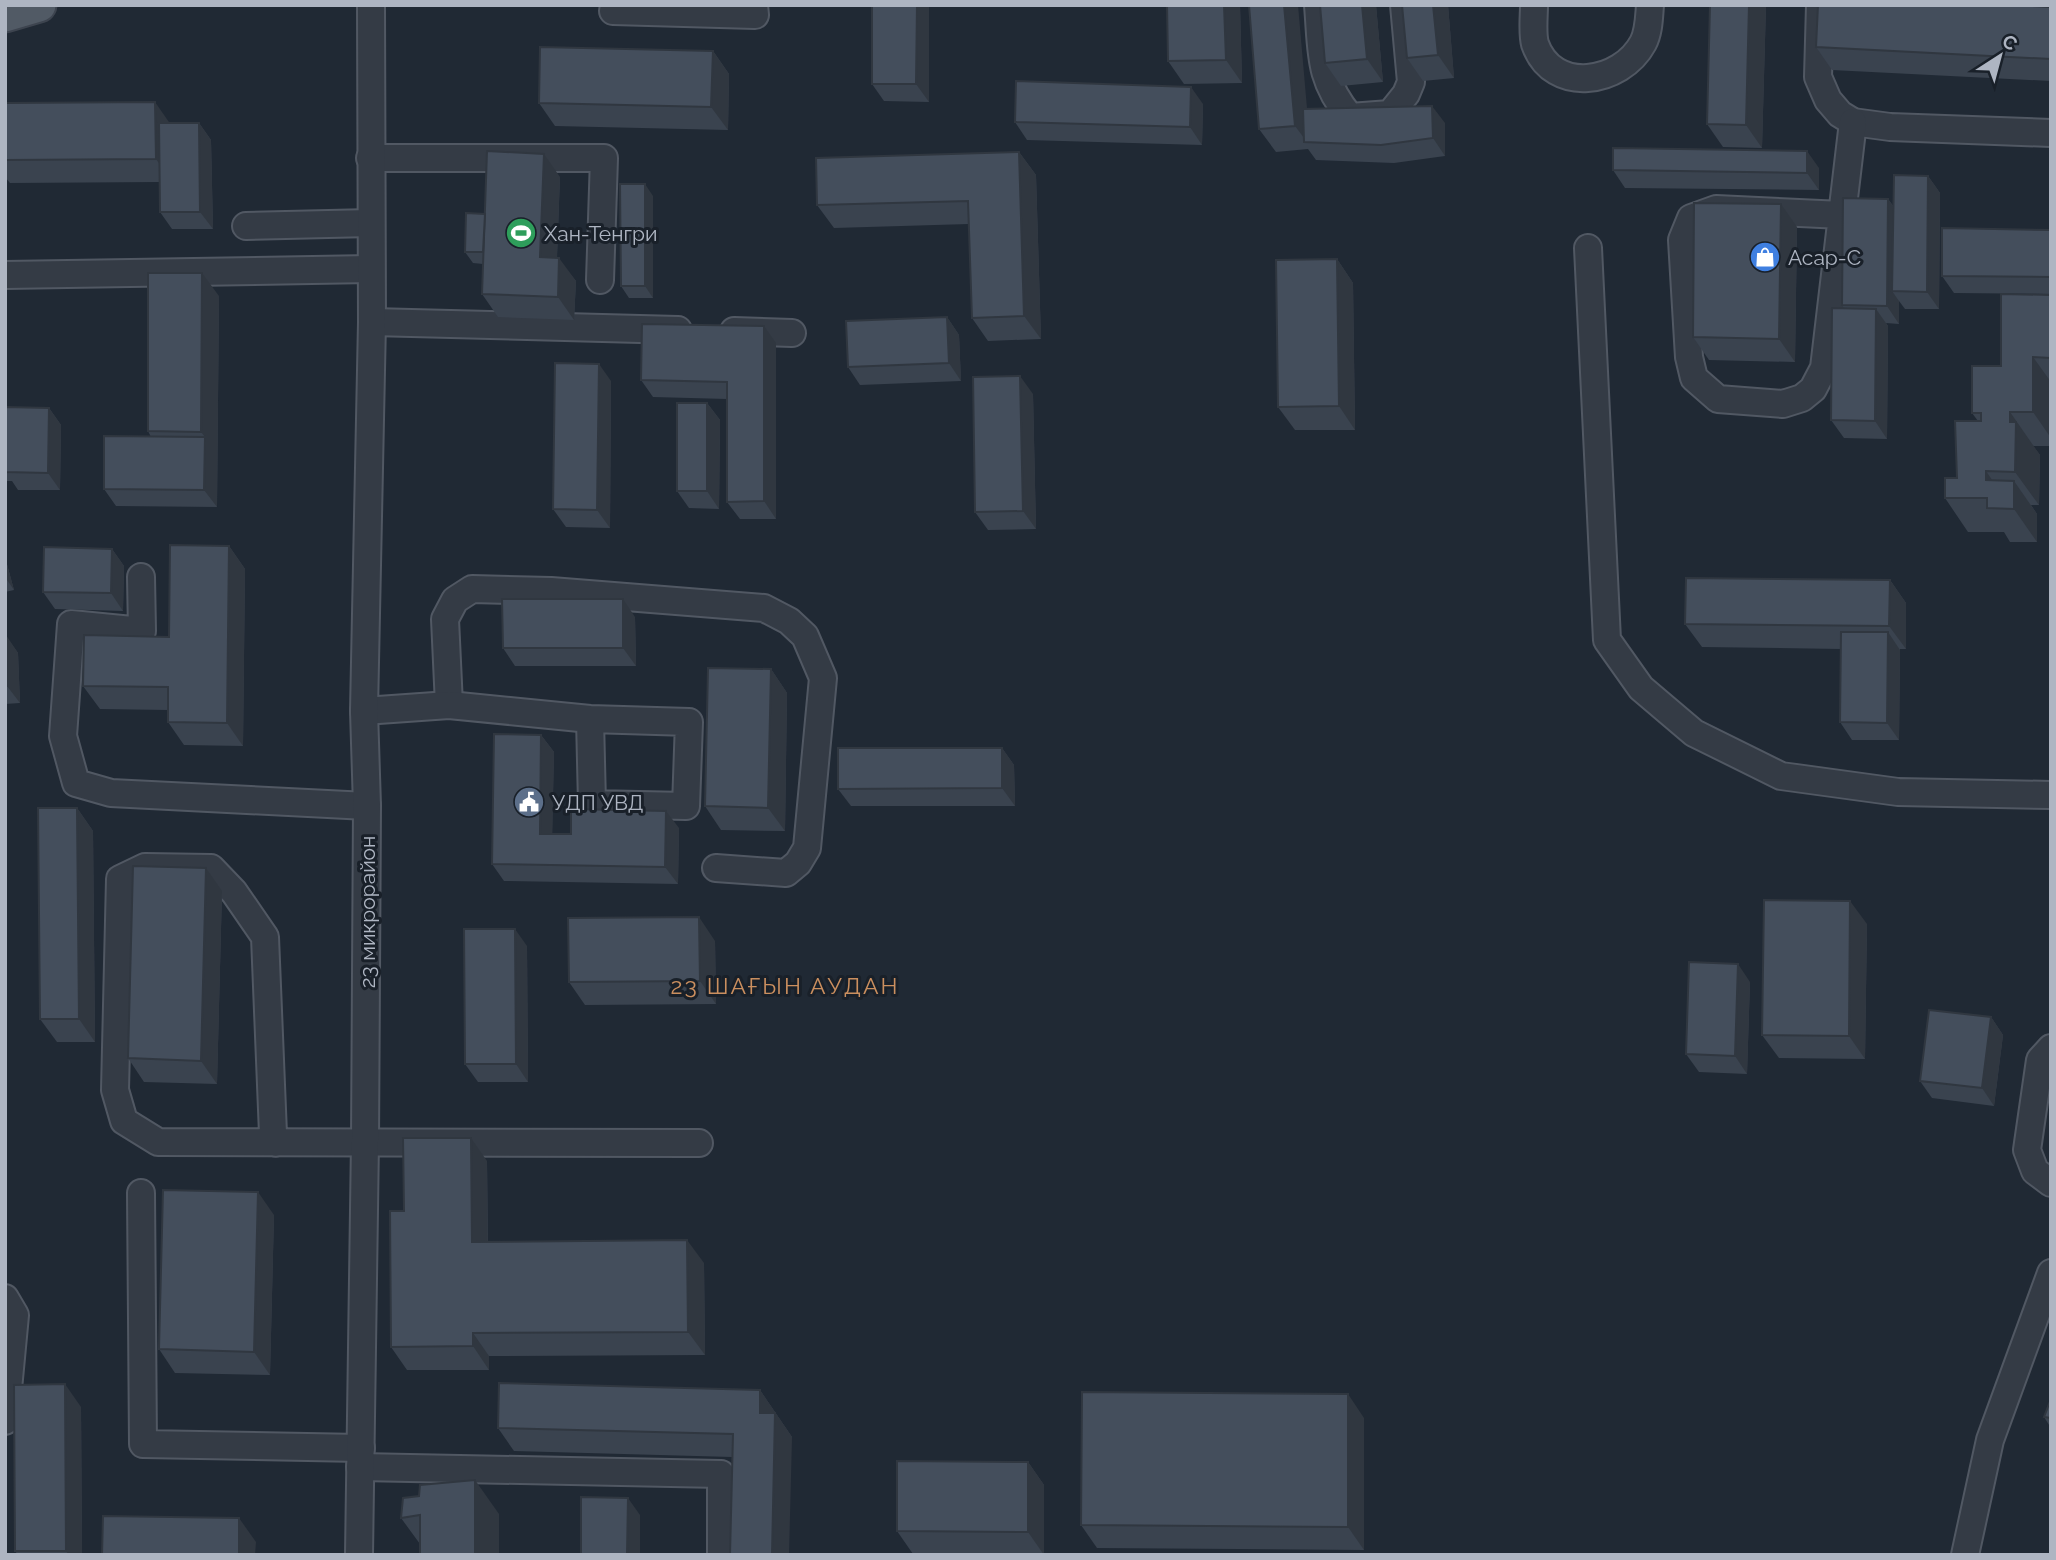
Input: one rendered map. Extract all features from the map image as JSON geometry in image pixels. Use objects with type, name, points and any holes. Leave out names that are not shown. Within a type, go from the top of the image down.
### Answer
[{"type":"main road","points":[[5,16],[39,5]]},
{"type":"street","name":"23 микрорайон","points":[[359,1555],[365,1141],[365,711],[372,322],[371,5]]},
{"type":"street","points":[[613,11],[755,15],[754,5]]},
{"type":"street","points":[[1318,5],[1325,78],[1333,96],[1350,117],[1390,114],[1406,94],[1411,82],[1404,5]]},
{"type":"street","points":[[1534,5],[1535,43],[1551,68],[1567,77],[1585,80],[1610,73],[1630,61],[1644,41],[1650,5]]},
{"type":"street","points":[[1820,5],[1818,77],[1828,100],[1840,114],[1853,122],[1890,127],[2051,133]]},
{"type":"street","points":[[1842,215],[1716,209],[1691,218],[1682,240],[1689,358],[1694,378],[1704,390],[1718,399],[1783,404],[1802,398],[1813,389],[1824,368],[1853,122]]},
{"type":"street","points":[[370,158],[604,158],[600,280]]},
{"type":"street","points":[[246,226],[371,223]]},
{"type":"street","points":[[1588,248],[1607,640],[1640,688],[1694,733],[1781,776],[1898,792],[2051,795]]},
{"type":"street","points":[[5,275],[371,269]]},
{"type":"street","points":[[372,322],[792,333]]},
{"type":"street","points":[[141,577],[142,631],[71,624],[63,736],[75,783],[111,793],[367,806]]},
{"type":"street","points":[[449,705],[445,619],[455,600],[472,589],[551,591],[764,608],[789,621],[805,636],[823,678],[807,848],[798,863],[786,873],[716,868]]},
{"type":"street","points":[[365,711],[449,705],[590,719],[690,722],[686,806],[592,804],[590,719]]},
{"type":"street","points":[[276,1143],[273,1134],[265,937],[234,891],[211,868],[145,867],[120,879],[115,1090],[124,1121],[158,1142],[276,1143],[365,1141],[699,1143]]},
{"type":"street","points":[[2051,1048],[2040,1060],[2027,1150],[2035,1171],[2051,1183]]},
{"type":"street","points":[[141,1193],[143,1444],[721,1474],[721,1555]]},
{"type":"street","points":[[1965,1555],[1990,1440],[2051,1273]]},
{"type":"street","points":[[5,1298],[15,1315],[5,1421]]},
{"type":"building","points":[[872,5],[917,5],[916,84],[872,84]]},
{"type":"building","points":[[1167,5],[1224,5],[1226,60],[1168,61]]},
{"type":"building","points":[[1249,5],[1284,5],[1295,126],[1259,129]]},
{"type":"building","points":[[1320,5],[1362,5],[1367,59],[1325,63]]},
{"type":"building","points":[[1402,5],[1433,5],[1438,55],[1407,58]]},
{"type":"building","points":[[1710,5],[1749,5],[1746,125],[1707,124]]},
{"type":"building","points":[[1818,5],[2051,7],[2051,59],[1816,47]]},
{"type":"building","points":[[540,47],[713,51],[711,107],[539,103]]},
{"type":"building","points":[[1016,81],[1191,87],[1190,127],[1015,122]]},
{"type":"building","points":[[155,102],[156,159],[5,160],[5,103]]},
{"type":"building","points":[[1432,106],[1433,138],[1381,145],[1304,142],[1303,109]]},
{"type":"building","points":[[159,123],[199,123],[200,212],[160,212]]},
{"type":"building","points":[[1613,148],[1807,151],[1807,173],[1613,170]]},
{"type":"building","points":[[487,151],[544,154],[540,257],[559,258],[558,297],[482,294]]},
{"type":"building","points":[[1019,152],[1024,316],[972,318],[968,201],[817,205],[816,158]]},
{"type":"building","points":[[1894,175],[1928,176],[1927,292],[1892,291]]},
{"type":"building","points":[[620,184],[645,184],[645,286],[621,286]]},
{"type":"building","points":[[1843,198],[1888,199],[1887,306],[1842,305]]},
{"type":"building","points":[[1694,203],[1781,204],[1779,339],[1693,337]]},
{"type":"building","points":[[466,213],[485,214],[483,252],[465,252]]},
{"type":"building","points":[[1942,228],[2051,230],[2051,277],[1942,276]]},
{"type":"building","points":[[1337,259],[1339,406],[1278,407],[1276,260]]},
{"type":"building","points":[[148,273],[202,273],[201,432],[148,431]]},
{"type":"building","points":[[2001,294],[2051,295],[2051,358],[2033,357],[2033,412],[2010,412],[2010,422],[2016,422],[2015,472],[1986,471],[1986,480],[2014,481],[2014,509],[1987,508],[1987,498],[1945,498],[1945,478],[1957,478],[1955,421],[1981,421],[1981,413],[1972,413],[1972,366],[2001,366]]},
{"type":"building","points":[[1832,308],[1876,309],[1875,421],[1831,420]]},
{"type":"building","points":[[947,317],[949,363],[848,367],[846,321]]},
{"type":"building","points":[[642,324],[764,326],[764,501],[727,502],[727,382],[641,380]]},
{"type":"building","points":[[555,363],[599,364],[597,510],[553,509]]},
{"type":"building","points":[[1020,376],[1023,511],[975,512],[973,377]]},
{"type":"building","points":[[677,403],[707,403],[707,491],[677,491]]},
{"type":"building","points":[[5,407],[49,408],[48,473],[5,472]]},
{"type":"building","points":[[104,436],[205,437],[204,490],[104,489]]},
{"type":"building","points":[[170,545],[229,546],[227,723],[168,722],[168,687],[83,686],[84,635],[169,637]]},
{"type":"building","points":[[44,547],[112,549],[111,593],[43,592]]},
{"type":"building","points":[[1686,578],[1890,580],[1889,626],[1685,624]]},
{"type":"building","points":[[502,599],[623,599],[623,648],[503,648]]},
{"type":"building","points":[[1841,632],[1888,632],[1887,723],[1840,722]]},
{"type":"building","points":[[5,635],[7,686],[5,686]]},
{"type":"building","points":[[708,668],[771,669],[768,808],[705,806]]},
{"type":"building","points":[[494,734],[541,735],[540,834],[571,834],[571,809],[666,811],[665,867],[492,864]]},
{"type":"building","points":[[838,748],[1002,748],[1002,788],[838,789]]},
{"type":"building","points":[[38,808],[77,808],[79,1019],[40,1019]]},
{"type":"building","points":[[133,866],[206,868],[201,1061],[128,1058]]},
{"type":"building","points":[[1764,900],[1850,901],[1849,1036],[1762,1035]]},
{"type":"building","points":[[699,917],[700,981],[569,982],[568,918]]},
{"type":"building","points":[[464,929],[515,929],[516,1064],[465,1064]]},
{"type":"building","points":[[1689,962],[1738,964],[1735,1056],[1686,1054]]},
{"type":"building","points":[[1929,1010],[1991,1017],[1982,1088],[1920,1081]]},
{"type":"building","points":[[403,1138],[471,1138],[472,1242],[687,1240],[688,1332],[473,1333],[473,1346],[391,1347],[390,1211],[404,1211]]},
{"type":"building","points":[[163,1190],[258,1192],[254,1352],[159,1349]]},
{"type":"building","points":[[499,1383],[760,1390],[760,1413],[775,1413],[772,1555],[730,1555],[733,1434],[498,1428]]},
{"type":"building","points":[[65,1384],[66,1551],[15,1551],[14,1385]]},
{"type":"building","points":[[1082,1392],[1348,1394],[1348,1527],[1081,1525]]},
{"type":"building","points":[[2051,1399],[2051,1418],[2044,1417]]},
{"type":"building","points":[[897,1461],[1028,1462],[1028,1532],[897,1531]]},
{"type":"building","points":[[475,1480],[475,1555],[420,1555],[420,1515],[401,1518],[403,1498],[419,1496],[420,1485]]},
{"type":"building","points":[[581,1497],[628,1498],[627,1555],[581,1555]]},
{"type":"building","points":[[103,1516],[239,1518],[239,1555],[102,1555]]},
{"type":"place","name":"Хан-Тенгри","points":[[521,233]]},
{"type":"place","name":"Асар-С","points":[[1765,257]]},
{"type":"place","name":"УДП УВД","points":[[529,802]]},
{"type":"district","name":"23 ШАҒЫН АУДАН","points":[[785,985]]}]
